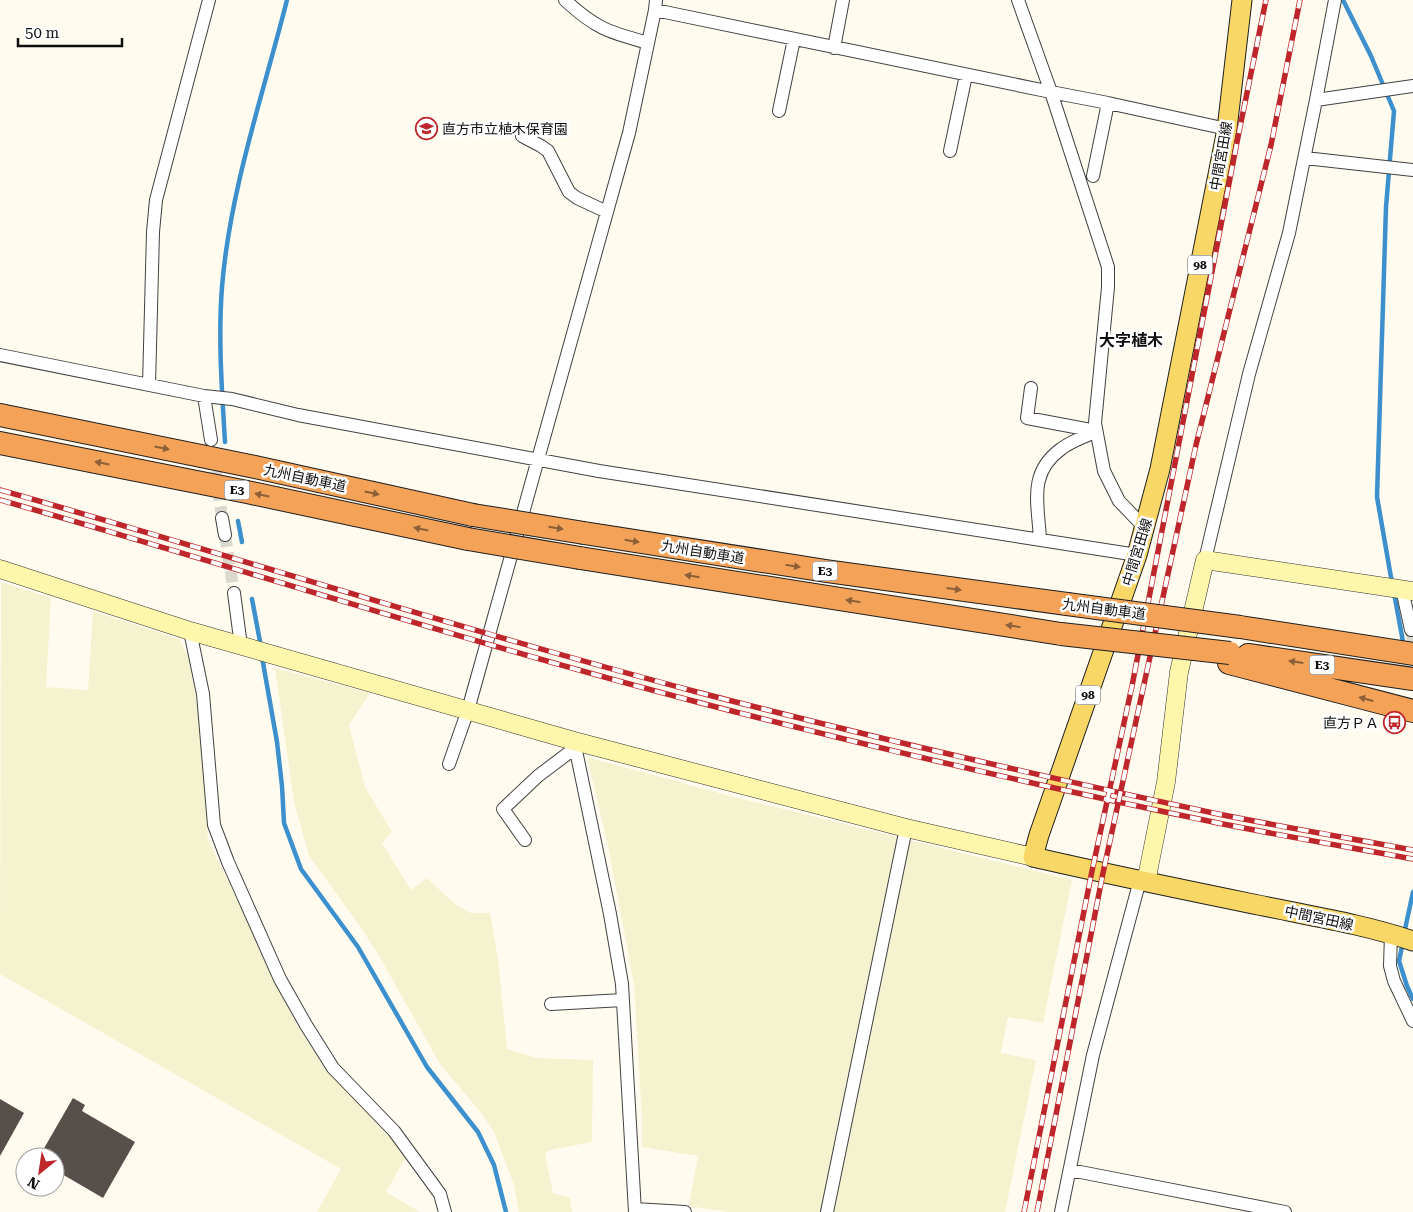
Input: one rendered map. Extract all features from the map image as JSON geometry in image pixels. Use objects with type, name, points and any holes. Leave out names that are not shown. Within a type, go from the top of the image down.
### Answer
[{"type":"highway","name":"九州自動車道","points":[[5,416],[255,467],[473,515],[826,571],[1240,627],[1413,654]]},
{"type":"highway","name":"九州自動車道","points":[[2,444],[247,492],[468,539],[580,558],[1061,634],[1167,646],[1229,658],[1413,679]]},
{"type":"highway","points":[[1229,658],[1413,711]]},
{"type":"main road","name":"中間宮田線","points":[[1242,0],[1227,130],[1160,469],[1137,555],[1033,857],[1390,934],[1413,942]]},
{"type":"street","points":[[150,385],[153,232],[156,200],[209,0]]},
{"type":"street","points":[[565,0],[583,17],[598,27],[611,33],[648,43]]},
{"type":"street","points":[[834,48],[843,0]]},
{"type":"street","points":[[1018,0],[1051,92],[1108,267],[1108,287],[1095,423],[1104,471],[1119,501],[1145,528]]},
{"type":"street","points":[[1061,1212],[1093,1055],[1143,881],[1166,782],[1179,672],[1249,374],[1288,233],[1305,158],[1335,0]]},
{"type":"street","points":[[448,764],[468,710],[629,133],[656,5],[834,48],[1108,103],[1227,130]]},
{"type":"street","points":[[779,111],[794,39]]},
{"type":"street","points":[[950,151],[966,75]]},
{"type":"street","points":[[1316,100],[1413,86]]},
{"type":"street","points":[[1093,176],[1108,103]]},
{"type":"street","points":[[522,136],[548,151],[569,192],[577,198],[607,212]]},
{"type":"street","points":[[1305,158],[1413,170]]},
{"type":"street","points":[[0,355],[207,396],[232,399],[298,415],[539,460],[1137,555]]},
{"type":"street","points":[[1031,388],[1027,418],[1096,431]]},
{"type":"street","points":[[207,396],[210,440]]},
{"type":"street","points":[[1040,539],[1037,493],[1039,476],[1046,462],[1062,448],[1096,431]]},
{"type":"street","points":[[222,518],[225,535]]},
{"type":"street","points":[[1205,560],[1408,590],[1411,630]]},
{"type":"street","points":[[0,569],[190,631],[468,710],[574,745],[906,828],[1033,857]]},
{"type":"street","points":[[234,593],[244,646]]},
{"type":"street","points":[[190,631],[203,694],[214,825],[228,862],[280,979],[306,1025],[333,1068],[400,1139],[440,1194],[445,1212]]},
{"type":"street","points":[[525,840],[504,809],[574,745]]},
{"type":"street","points":[[574,745],[610,914],[622,984],[635,1211],[684,1212]]},
{"type":"street","points":[[827,1212],[906,828]]},
{"type":"street","points":[[1390,934],[1390,966],[1394,981],[1413,1022]]},
{"type":"street","points":[[551,1004],[623,1000]]},
{"type":"street","points":[[1070,1170],[1285,1212]]},
{"type":"shaded area","points":[[1,582],[51,598],[46,687],[88,690],[93,611],[179,639],[188,656],[199,715],[208,840],[297,1025],[325,1069],[393,1137],[407,1155],[386,1192],[420,1212],[317,1212],[341,1169],[0,974]]},
{"type":"shaded area","points":[[275,668],[370,693],[349,725],[365,787],[392,832],[382,843],[411,890],[427,878],[456,905],[471,913],[490,913],[498,959],[507,1049],[536,1058],[593,1060],[592,1142],[550,1150],[545,1153],[553,1193],[570,1198],[572,1212],[519,1212],[514,1185],[494,1132],[481,1113],[440,1064],[378,954],[309,856],[294,802]]},
{"type":"shaded area","points":[[587,757],[730,796],[1072,880],[1043,1023],[1008,1017],[1001,1053],[1036,1060],[1005,1212],[727,1212],[689,1206],[698,1156],[642,1147],[634,984],[608,846]]},
{"type":"building","points":[[73,1098],[85,1105],[82,1111],[135,1142],[103,1198],[65,1176],[65,1147],[45,1147]]},
{"type":"building","points":[[0,1099],[24,1113],[0,1156]]},
{"type":"waterway","points":[[225,442],[220,326],[226,250],[248,142],[287,0]]},
{"type":"waterway","points":[[1343,0],[1371,56],[1394,111],[1386,207],[1377,497],[1392,583]]},
{"type":"waterway","points":[[238,521],[242,542]]},
{"type":"waterway","points":[[1394,593],[1404,647]]},
{"type":"waterway","points":[[252,599],[261,647]]},
{"type":"waterway","points":[[262,657],[277,742],[284,823],[301,869],[358,947],[427,1067],[478,1132],[494,1165],[506,1212]]},
{"type":"waterway","points":[[1404,934],[1413,892]]},
{"type":"waterway","points":[[1403,942],[1399,961],[1413,999]]},
{"type":"tunnel","points":[[213,453],[222,518]]},
{"type":"tunnel","points":[[225,535],[234,593]]},
{"type":"tunnel","points":[[1411,630],[1413,642]]},
{"type":"railway","points":[[1024,1212],[1092,871],[1132,686],[1266,0]]},
{"type":"railway","points":[[1037,1212],[1103,873],[1196,445],[1271,145],[1300,0]]},
{"type":"railway","points":[[0,490],[522,644],[762,709],[957,756],[1153,800],[1242,819],[1413,850]]},
{"type":"railway","points":[[0,500],[435,629],[609,679],[762,719],[1022,781],[1242,828],[1413,859]]},
{"type":"place","name":"直方市立植木保育園","points":[[426,129]]},
{"type":"place","name":"直方ＰＡ","points":[[1395,723]]},
{"type":"district","name":"大字植木","points":[[1131,340]]}]
